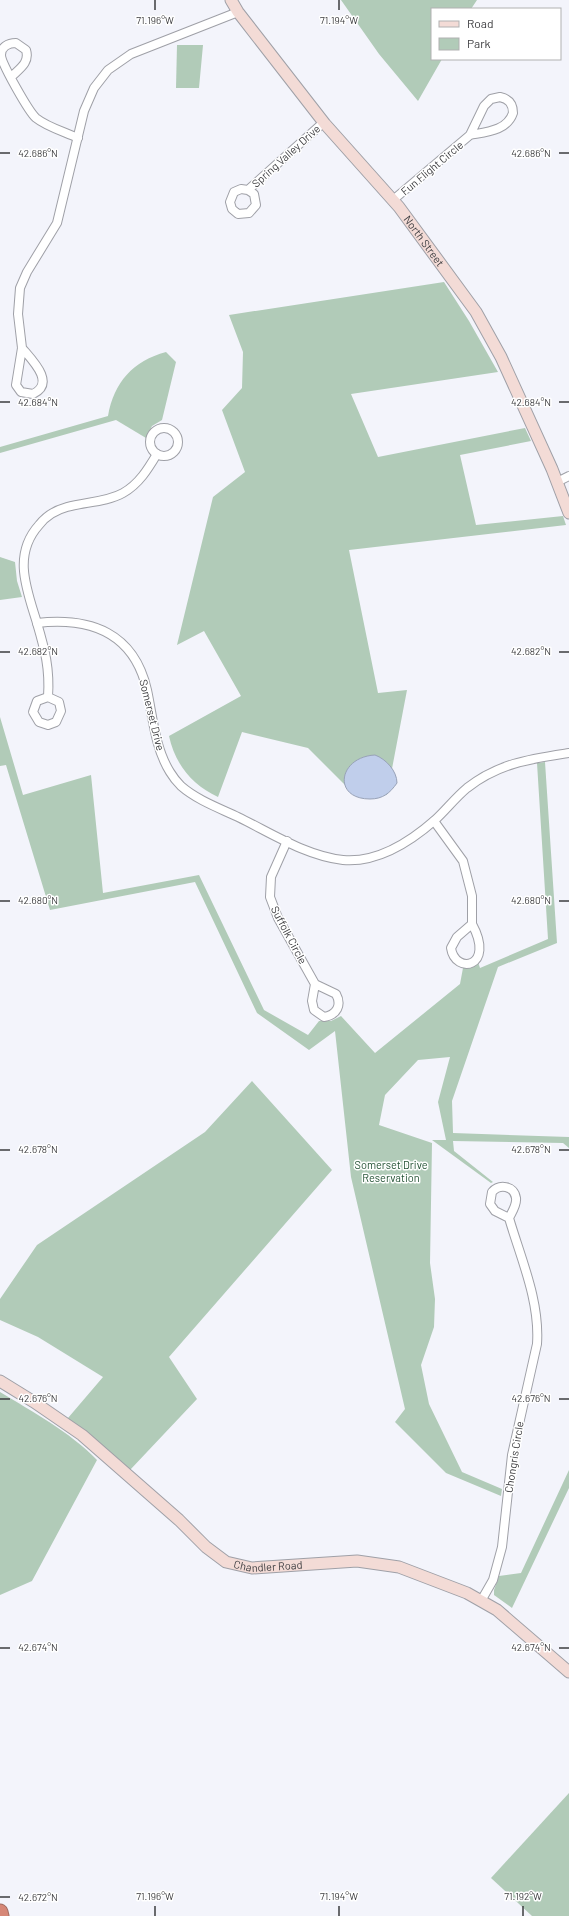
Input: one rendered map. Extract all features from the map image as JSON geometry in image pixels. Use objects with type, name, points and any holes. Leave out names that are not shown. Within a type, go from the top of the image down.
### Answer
[{"type":"highway","points":[[0,1912],[1,1916]]},
{"type":"street","name":"North Street","points":[[231,0],[238,12],[324,122],[393,200],[476,312],[501,357],[557,482],[569,513]]},
{"type":"street","points":[[22,348],[37,366],[42,376],[42,385],[40,389],[33,394],[24,394],[16,385],[22,348],[18,314],[20,288],[27,272],[57,223],[84,111],[98,82],[114,66],[141,49],[238,12]]},
{"type":"street","points":[[10,77],[35,117],[78,138]]},
{"type":"street","name":"Fun Flight Circle","points":[[393,200],[470,136],[493,130],[506,124],[513,113],[512,104],[509,100],[500,97],[488,102],[482,110],[470,136]]},
{"type":"street","name":"Spring Valley Drive","points":[[248,190],[324,122]]},
{"type":"street","points":[[48,697],[48,661],[26,584],[23,565],[26,546],[35,529],[57,511],[109,498],[125,492],[141,478],[157,454]]},
{"type":"street","points":[[557,482],[569,476]]},
{"type":"street","name":"Somerset Drive","points":[[37,623],[58,621],[84,624],[107,633],[123,645],[141,670],[160,749],[171,773],[180,785],[210,803],[318,855],[343,860],[362,859],[386,853],[410,839],[434,821],[467,788],[504,767],[523,760],[569,753]]},
{"type":"street","points":[[434,821],[463,861],[472,896],[472,924],[479,940],[480,954],[476,960],[471,963],[460,963],[452,955],[452,943],[472,924]]},
{"type":"street","name":"Suffolk Circle","points":[[287,841],[271,877],[270,896],[278,918],[315,984]]},
{"type":"street","name":"Chongris Circle","points":[[481,1600],[493,1580],[502,1547],[512,1455],[537,1344],[538,1324],[535,1304],[509,1218]]},
{"type":"street","name":"Chandler Road","points":[[0,1381],[82,1435],[179,1520],[206,1547],[226,1562],[252,1568],[357,1561],[399,1567],[440,1582],[481,1600],[497,1610],[569,1672]]},
{"type":"green space","points":[[341,0],[477,0],[472,8],[431,8],[431,60],[441,60],[418,101],[379,54]]},
{"type":"green space","points":[[177,45],[203,45],[199,88],[176,88]]},
{"type":"green space","points":[[444,282],[469,321],[498,372],[351,394],[378,457],[525,428],[531,441],[460,455],[476,525],[563,516],[566,525],[349,550],[378,693],[407,690],[387,795],[356,796],[308,748],[242,732],[218,797],[200,786],[186,772],[176,756],[169,736],[241,696],[204,631],[177,645],[213,497],[245,472],[222,410],[242,388],[243,352],[229,315]]},
{"type":"green space","points":[[166,352],[176,362],[162,420],[152,426],[146,438],[116,420],[0,453],[0,447],[108,416],[115,393],[120,383],[127,375],[144,361]]},
{"type":"green space","points":[[0,557],[15,562],[17,581],[22,597],[0,600]]},
{"type":"green space","name":"Somerset Drive Reservation","points":[[0,717],[23,795],[91,775],[103,893],[199,875],[264,1010],[308,1035],[319,1021],[331,1021],[341,1016],[375,1053],[460,984],[463,968],[478,962],[480,968],[548,939],[537,763],[545,762],[557,943],[498,967],[452,1101],[453,1133],[569,1137],[569,1148],[563,1143],[453,1141],[454,1151],[493,1182],[491,1183],[432,1140],[446,1140],[438,1102],[450,1057],[418,1060],[385,1095],[379,1125],[432,1143],[430,1263],[435,1299],[434,1327],[421,1365],[429,1404],[462,1472],[502,1489],[501,1496],[446,1473],[395,1422],[405,1409],[351,1177],[335,1031],[309,1050],[257,1013],[195,882],[50,910],[6,765],[0,766]]},
{"type":"green space","points":[[252,1081],[332,1170],[169,1357],[197,1399],[130,1470],[68,1418],[103,1377],[38,1337],[0,1320],[0,1299],[37,1245],[205,1132]]},
{"type":"green space","points":[[0,1392],[63,1431],[97,1460],[32,1581],[0,1595]]},
{"type":"green space","points":[[569,1470],[569,1488],[512,1608],[494,1595],[494,1590],[499,1576],[521,1573]]},
{"type":"green space","points":[[569,1793],[569,1916],[532,1916],[491,1878]]},
{"type":"water","points":[[375,755],[387,762],[395,774],[397,783],[392,790],[382,797],[370,799],[358,797],[350,792],[345,786],[344,778],[347,770],[353,763],[363,757]]}]
